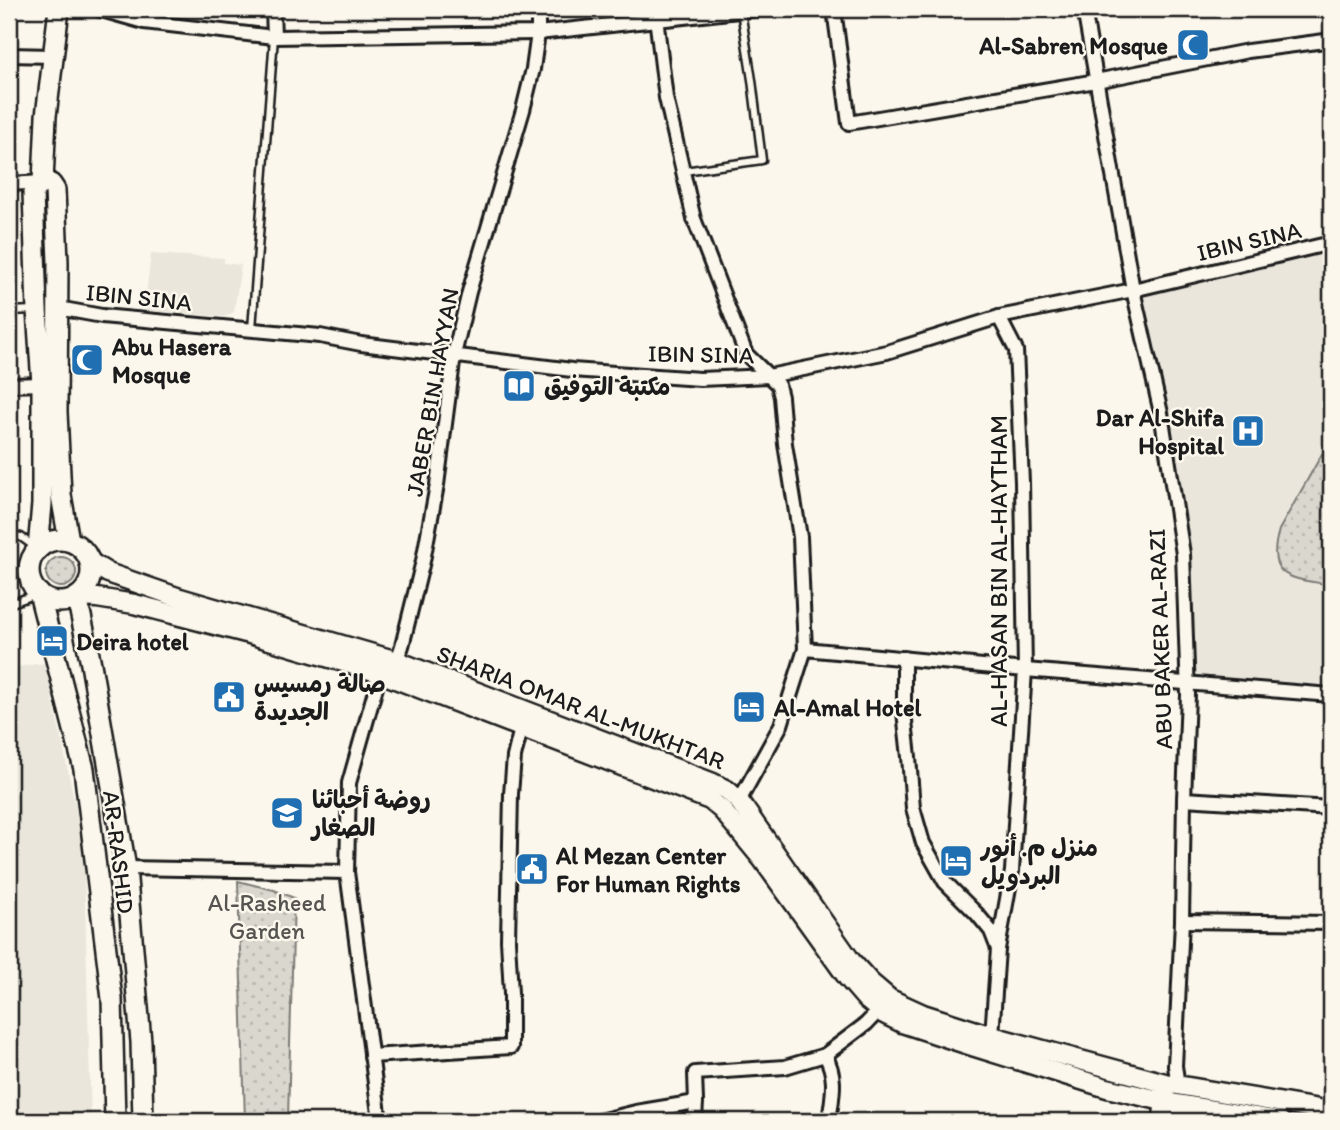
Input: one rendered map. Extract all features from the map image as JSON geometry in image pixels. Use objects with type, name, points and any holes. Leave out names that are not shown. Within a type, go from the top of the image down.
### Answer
[{"type":"main road","points":[[37,549],[59,540],[78,546],[90,562],[89,582],[84,591],[67,601],[57,602],[39,593],[30,575],[30,565],[37,549],[42,504],[42,384],[33,192],[43,181],[46,116],[60,9]]},
{"type":"main road","points":[[43,181],[51,184],[55,190],[57,412],[61,495],[69,541]]},
{"type":"main road","name":"SHARIA OMAR AL-MUKHTAR","points":[[90,562],[108,573],[180,598],[389,664],[523,718],[710,800],[722,810],[763,860],[847,976],[902,1023],[1107,1088],[1280,1121]]},
{"type":"main road","name":"AR-RASHID","points":[[39,593],[84,769],[112,999],[115,1121]]},
{"type":"main road","name":"SHARIA OMAR AL-MUKHTAR","points":[[76,597],[134,604],[246,634],[389,664]]},
{"type":"main road","name":"AR-RASHID","points":[[76,597],[91,664],[126,868],[141,1042],[143,1121]]},
{"type":"main road","name":"SHARIA OMAR AL-MUKHTAR","points":[[523,718],[727,790],[739,801],[884,1005],[923,1014],[992,1036],[1172,1099],[1331,1111]]},
{"type":"main road","points":[[1163,1121],[1172,1099]]},
{"type":"street","points":[[98,9],[144,22],[274,37],[538,33],[655,14],[757,9]]},
{"type":"street","points":[[273,9],[274,37]]},
{"type":"street","name":"JABER BIN HAYYAN","points":[[380,1121],[347,872],[349,783],[389,664],[402,646],[423,561],[437,485],[454,355],[469,292],[533,69],[538,9]]},
{"type":"street","points":[[834,9],[849,123],[1331,38]]},
{"type":"street","name":"ABU BAKER AL-RAZI","points":[[1084,9],[1133,290],[1161,413],[1183,554],[1188,683],[1182,921],[1172,1099]]},
{"type":"street","points":[[655,14],[666,98],[694,219],[746,354],[778,385],[800,537],[805,649],[781,725],[739,801]]},
{"type":"street","points":[[9,55],[53,56]]},
{"type":"street","points":[[9,184],[43,181]]},
{"type":"street","name":"IBIN SINA","points":[[58,308],[102,316],[320,336],[361,344],[572,370],[699,379],[769,376],[887,352],[999,317],[1133,290],[1331,243]]},
{"type":"street","name":"AL-HASAN BIN AL-HAYTHAM","points":[[992,1036],[998,950],[1012,871],[1025,670],[1022,482],[1016,350],[999,317]]},
{"type":"street","points":[[9,385],[42,384]]},
{"type":"street","points":[[805,649],[1331,695]]},
{"type":"street","points":[[904,658],[904,712],[913,808],[923,843],[945,882],[977,914],[990,931],[998,950]]},
{"type":"street","points":[[370,1056],[511,1047],[508,940],[511,794],[514,757],[523,718]]},
{"type":"street","points":[[1184,799],[1331,808]]},
{"type":"street","points":[[126,868],[347,872]]},
{"type":"street","points":[[1182,921],[1331,923]]},
{"type":"street","points":[[695,1121],[695,1073],[785,1067],[825,1055],[866,1024],[884,1005]]},
{"type":"street","points":[[825,1055],[831,1066],[834,1082],[829,1121]]},
{"type":"street","points":[[599,1121],[696,1102]]},
{"type":"lane","points":[[683,171],[762,160],[741,11]]},
{"type":"lane","points":[[252,329],[274,37]]},
{"type":"lane","points":[[9,311],[37,310]]},
{"type":"lane","points":[[9,535],[21,537],[37,549]]},
{"type":"lane","points":[[9,604],[39,593]]},
{"type":"shaded area","name":"Dar Al-Shifa Hospital","points":[[1331,248],[1331,690],[1194,676],[1188,558],[1141,304],[1147,292]]},
{"type":"shaded area","points":[[151,254],[224,258],[224,263],[241,265],[234,312],[224,317],[144,310]]},
{"type":"shaded area","points":[[45,663],[77,813],[84,865],[91,1121],[9,1121],[9,668]]},
{"type":"green space","points":[[1322,454],[1331,456],[1331,585],[1285,574],[1275,559],[1279,530]]},
{"type":"green space","points":[[61,557],[67,558],[75,566],[75,578],[67,586],[61,587],[55,586],[47,578],[46,572],[47,566],[55,558]]},
{"type":"green space","name":"Al-Rasheed Garden","points":[[238,881],[294,898],[288,1118],[245,1121]]},
{"type":"place","name":"Al-Sabren Mosque","points":[[1193,45]]},
{"type":"place","name":"Abu Hasera Mosque","points":[[87,360]]},
{"type":"place","name":"مكتبة التوفيق","points":[[519,386]]},
{"type":"place","name":"Dar Al-Shifa Hospital","points":[[1248,431]]},
{"type":"place","name":"Deira hotel","points":[[52,641]]},
{"type":"place","name":"صالة رمسيس الجديدة","points":[[229,697]]},
{"type":"place","name":"Al-Amal Hotel","points":[[749,707]]},
{"type":"place","name":"روضة أحبائنا الصغار","points":[[287,813]]},
{"type":"place","name":"منزل م. أنور البردويل","points":[[956,861]]},
{"type":"place","name":"Al Mezan Center For Human Rights","points":[[532,869]]}]
